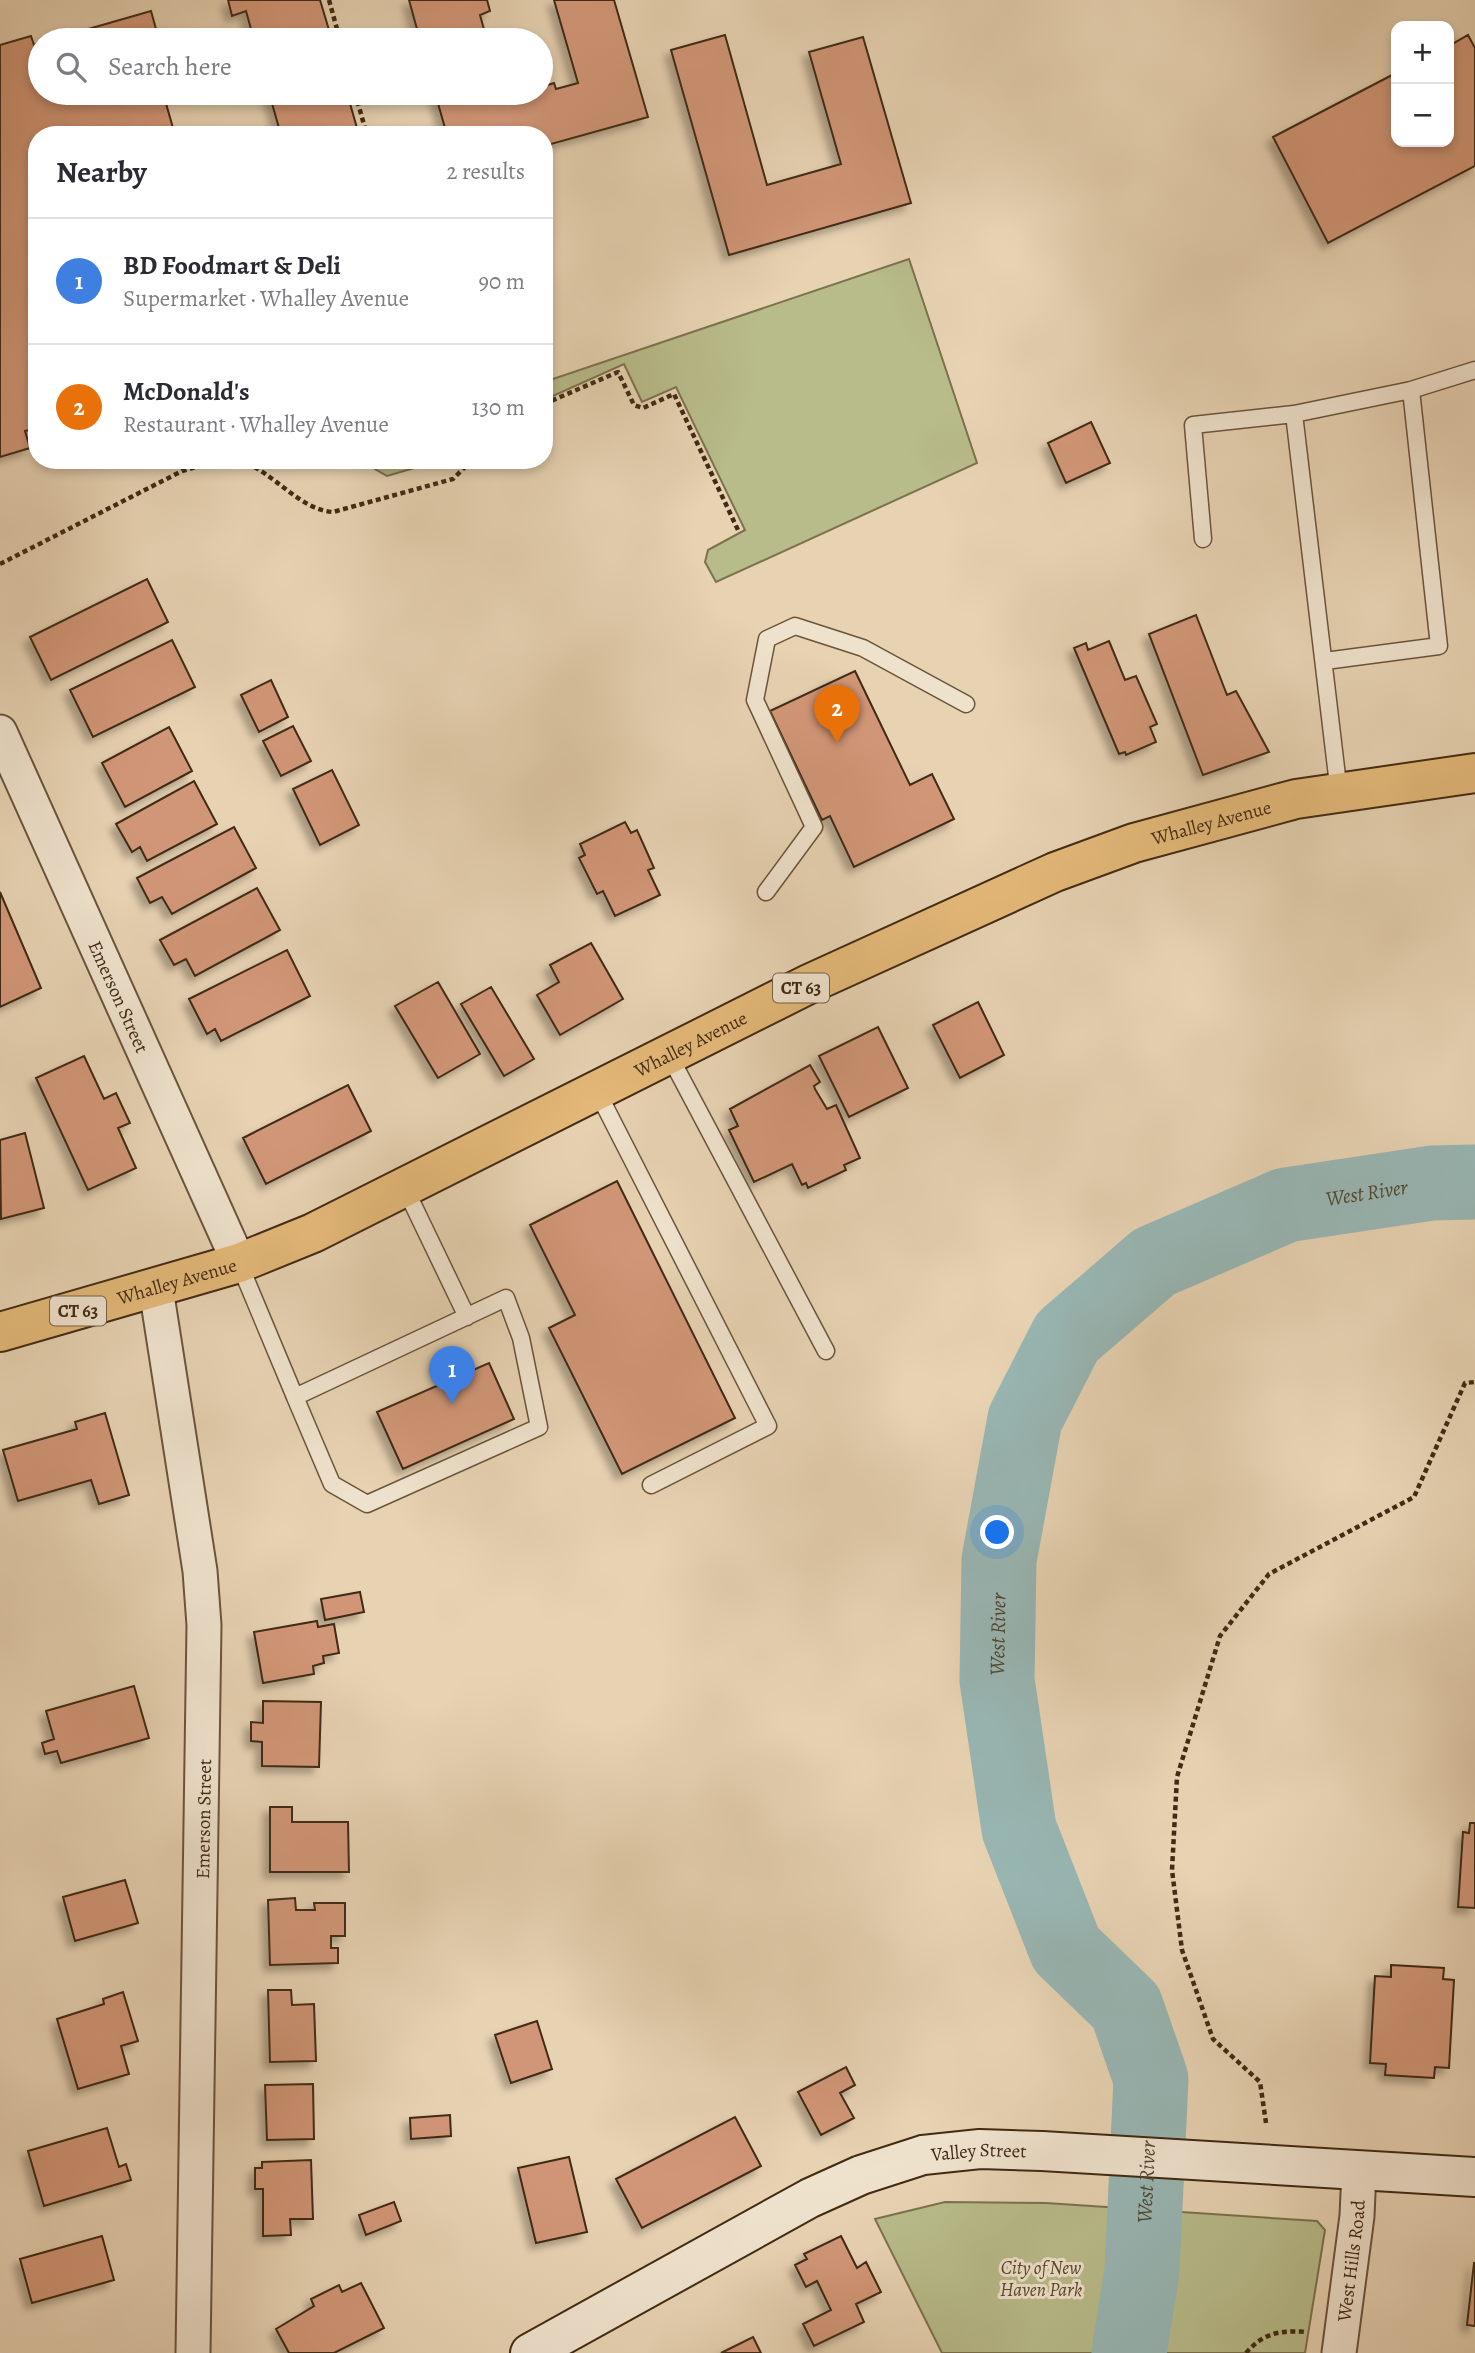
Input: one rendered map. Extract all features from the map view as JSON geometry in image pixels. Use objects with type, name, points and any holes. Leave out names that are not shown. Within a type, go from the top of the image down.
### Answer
[{"type":"main road","name":"Whalley Avenue","points":[[0,1332],[239,1263],[313,1233],[811,983],[1055,872],[1134,843],[1296,799],[1475,773]]},
{"type":"street","name":"Emerson Street","points":[[0,732],[239,1263]]},
{"type":"street","name":"Emerson Street","points":[[156,1289],[200,1571],[204,1625],[193,2353]]},
{"type":"street","name":"Valley Street","points":[[530,2353],[810,2198],[861,2175],[923,2155],[980,2150],[1042,2151],[1475,2178]]},
{"type":"street","name":"West Hills Road","points":[[1340,2344],[1357,2216],[1359,2169]]},
{"type":"lane","points":[[1203,540],[1193,425],[1294,414],[1411,390],[1475,370]]},
{"type":"lane","points":[[1325,661],[1439,646],[1411,390]]},
{"type":"lane","points":[[1294,414],[1339,793]]},
{"type":"lane","points":[[766,892],[814,827],[755,700],[767,639],[795,626],[863,648],[966,704]]},
{"type":"lane","points":[[669,1055],[826,1352]]},
{"type":"lane","points":[[597,1091],[768,1426],[651,1485]]},
{"type":"lane","points":[[405,1188],[467,1317]]},
{"type":"lane","points":[[239,1263],[295,1397],[332,1484],[367,1504],[539,1427],[521,1338],[506,1298],[295,1397]]},
{"type":"path","points":[[328,0],[336,28]]},
{"type":"path","points":[[358,105],[364,126]]},
{"type":"path","points":[[553,400],[618,372],[634,405],[643,408],[674,394],[738,530]]},
{"type":"path","points":[[0,564],[189,469]]},
{"type":"path","points":[[261,469],[310,505],[322,512],[333,512],[453,479],[463,469]]},
{"type":"path","points":[[1266,2126],[1260,2082],[1213,2039],[1182,1950],[1172,1870],[1177,1777],[1220,1636],[1269,1574],[1414,1497],[1465,1383],[1475,1382]]},
{"type":"path","points":[[1246,2353],[1258,2339],[1287,2331],[1340,2344]]},
{"type":"green space","points":[[909,259],[977,463],[716,582],[705,562],[708,550],[745,530],[676,387],[642,402],[624,364],[553,396],[553,379]]},
{"type":"green space","points":[[375,469],[411,469],[387,476]]},
{"type":"green space","name":"City of New Haven Park","points":[[945,2202],[1046,2203],[1317,2221],[1325,2230],[1305,2353],[942,2353],[875,2219]]},
{"type":"building","points":[[228,0],[320,0],[328,28],[251,28],[246,11],[232,16]]},
{"type":"building","points":[[409,0],[487,0],[490,11],[480,15],[484,28],[417,28]]},
{"type":"building","points":[[554,0],[614,0],[648,117],[553,143],[553,126],[444,126],[438,105],[553,105],[553,83],[556,89],[578,83]]},
{"type":"building","points":[[151,11],[156,28],[92,28]]},
{"type":"building","points":[[725,35],[767,185],[841,164],[809,52],[863,37],[911,203],[729,255],[671,50]]},
{"type":"building","points":[[1468,35],[1475,48],[1475,166],[1328,243],[1273,137],[1391,76],[1391,147],[1454,147],[1454,43]]},
{"type":"building","points":[[28,37],[28,105],[166,105],[172,126],[28,126],[28,430],[25,431],[28,449],[0,457],[0,45]]},
{"type":"building","points":[[272,105],[350,105],[356,126],[278,126]]},
{"type":"building","points":[[1091,422],[1110,463],[1066,483],[1048,443]]},
{"type":"building","points":[[147,579],[168,622],[51,680],[30,637]]},
{"type":"building","points":[[1196,615],[1227,695],[1236,691],[1269,752],[1203,775],[1149,634]]},
{"type":"building","points":[[172,640],[195,687],[93,737],[70,690]]},
{"type":"building","points":[[1109,641],[1125,680],[1136,676],[1157,724],[1150,727],[1156,742],[1126,755],[1125,752],[1119,754],[1074,648],[1086,643],[1088,650]]},
{"type":"building","points":[[855,671],[910,785],[932,774],[954,819],[854,867],[830,816],[822,820],[770,711]]},
{"type":"building","points":[[271,680],[288,717],[259,732],[241,695]]},
{"type":"building","points":[[293,726],[311,761],[281,776],[263,741]]},
{"type":"building","points":[[169,727],[192,771],[125,807],[102,763]]},
{"type":"building","points":[[332,770],[359,825],[320,845],[293,789]]},
{"type":"building","points":[[194,781],[217,824],[147,861],[140,847],[132,852],[116,824]]},
{"type":"building","points":[[625,822],[631,833],[637,830],[654,868],[648,870],[660,895],[615,916],[603,891],[597,894],[579,858],[585,855],[580,844]]},
{"type":"building","points":[[234,827],[256,868],[172,914],[162,897],[150,903],[137,878]]},
{"type":"building","points":[[257,888],[280,930],[195,976],[186,959],[174,965],[160,940]]},
{"type":"building","points":[[0,892],[41,988],[0,1007]]},
{"type":"building","points":[[591,943],[623,999],[560,1035],[537,995],[559,982],[550,965]]},
{"type":"building","points":[[287,950],[310,996],[221,1041],[215,1029],[207,1034],[189,999]]},
{"type":"building","points":[[438,982],[480,1054],[438,1078],[395,1006]]},
{"type":"building","points":[[491,987],[534,1059],[504,1076],[461,1004]]},
{"type":"building","points":[[978,1002],[1004,1055],[960,1078],[933,1025]]},
{"type":"building","points":[[878,1027],[908,1088],[849,1117],[819,1056]]},
{"type":"building","points":[[84,1056],[104,1099],[116,1093],[130,1123],[118,1128],[136,1168],[88,1190],[36,1078]]},
{"type":"building","points":[[810,1065],[820,1082],[814,1086],[815,1089],[827,1109],[836,1105],[860,1158],[844,1165],[846,1170],[808,1188],[806,1183],[802,1185],[792,1164],[754,1182],[729,1130],[738,1126],[730,1109]]},
{"type":"building","points":[[348,1085],[371,1131],[266,1184],[243,1138]]},
{"type":"building","points":[[25,1133],[44,1208],[1,1219],[0,1140]]},
{"type":"building","points":[[617,1181],[735,1418],[622,1474],[549,1328],[575,1315],[530,1225]]},
{"type":"building","points":[[489,1363],[514,1419],[403,1469],[377,1412]]},
{"type":"building","points":[[105,1413],[129,1495],[99,1504],[91,1480],[18,1501],[3,1450],[77,1429],[75,1422]]},
{"type":"building","points":[[360,1592],[364,1612],[325,1620],[321,1599]]},
{"type":"building","points":[[317,1621],[318,1627],[334,1624],[339,1653],[323,1656],[324,1663],[313,1666],[314,1674],[263,1683],[254,1632]]},
{"type":"building","points":[[134,1686],[149,1738],[61,1763],[57,1751],[45,1754],[42,1743],[54,1739],[46,1711]]},
{"type":"building","points":[[263,1701],[321,1702],[319,1767],[262,1766],[262,1742],[251,1741],[251,1722],[263,1723]]},
{"type":"building","points":[[270,1807],[292,1807],[292,1822],[348,1822],[349,1872],[270,1872]]},
{"type":"building","points":[[1470,1823],[1475,1823],[1475,1908],[1458,1907],[1463,1832],[1469,1833]]},
{"type":"building","points":[[125,1880],[138,1923],[75,1941],[63,1897]]},
{"type":"building","points":[[295,1898],[296,1910],[315,1910],[314,1903],[345,1903],[345,1936],[331,1936],[331,1948],[338,1948],[338,1963],[270,1965],[268,1900]]},
{"type":"building","points":[[1391,1965],[1444,1968],[1443,1979],[1454,1980],[1449,2068],[1435,2067],[1434,2078],[1385,2075],[1386,2064],[1370,2063],[1375,1976],[1391,1977]]},
{"type":"building","points":[[268,1990],[291,1990],[292,2005],[314,2004],[316,2061],[270,2062]]},
{"type":"building","points":[[123,1992],[138,2041],[121,2046],[129,2074],[78,2089],[57,2019],[104,2004],[103,1999]]},
{"type":"building","points":[[537,2021],[552,2069],[511,2083],[495,2035]]},
{"type":"building","points":[[846,2067],[855,2085],[840,2093],[854,2118],[821,2135],[798,2092]]},
{"type":"building","points":[[313,2084],[314,2139],[267,2140],[265,2085]]},
{"type":"building","points":[[450,2115],[451,2136],[411,2139],[410,2118]]},
{"type":"building","points":[[735,2117],[761,2166],[642,2228],[616,2179]]},
{"type":"building","points":[[107,2128],[119,2167],[126,2164],[131,2180],[44,2206],[28,2151]]},
{"type":"building","points":[[569,2157],[587,2232],[536,2243],[518,2168]]},
{"type":"building","points":[[311,2160],[313,2219],[290,2219],[291,2235],[263,2236],[263,2189],[255,2189],[255,2168],[262,2168],[262,2162]]},
{"type":"building","points":[[394,2202],[401,2221],[366,2235],[359,2215]]},
{"type":"building","points":[[102,2236],[114,2280],[32,2303],[20,2259]]},
{"type":"building","points":[[841,2236],[857,2268],[866,2262],[881,2292],[856,2304],[864,2322],[814,2346],[803,2324],[831,2310],[817,2281],[806,2287],[795,2265],[807,2259],[804,2254]]},
{"type":"building","points":[[1475,2263],[1475,2326],[1467,2325]]},
{"type":"building","points":[[361,2283],[384,2328],[334,2353],[289,2353],[276,2329],[314,2306],[311,2299],[339,2285],[342,2292]]},
{"type":"building","points":[[753,2337],[761,2353],[721,2353]]},
{"type":"waterway","name":"West River","points":[[1129,2353],[1142,2271],[1151,2079],[1126,2007],[1066,1949],[1019,1829],[997,1680],[999,1560],[1025,1419],[1067,1337],[1154,1262],[1286,1205],[1432,1183],[1475,1182]]},
{"type":"place","name":"McDonald's","points":[[837,743]]},
{"type":"place","name":"BD Foodmart & Deli","points":[[452,1404]]}]
